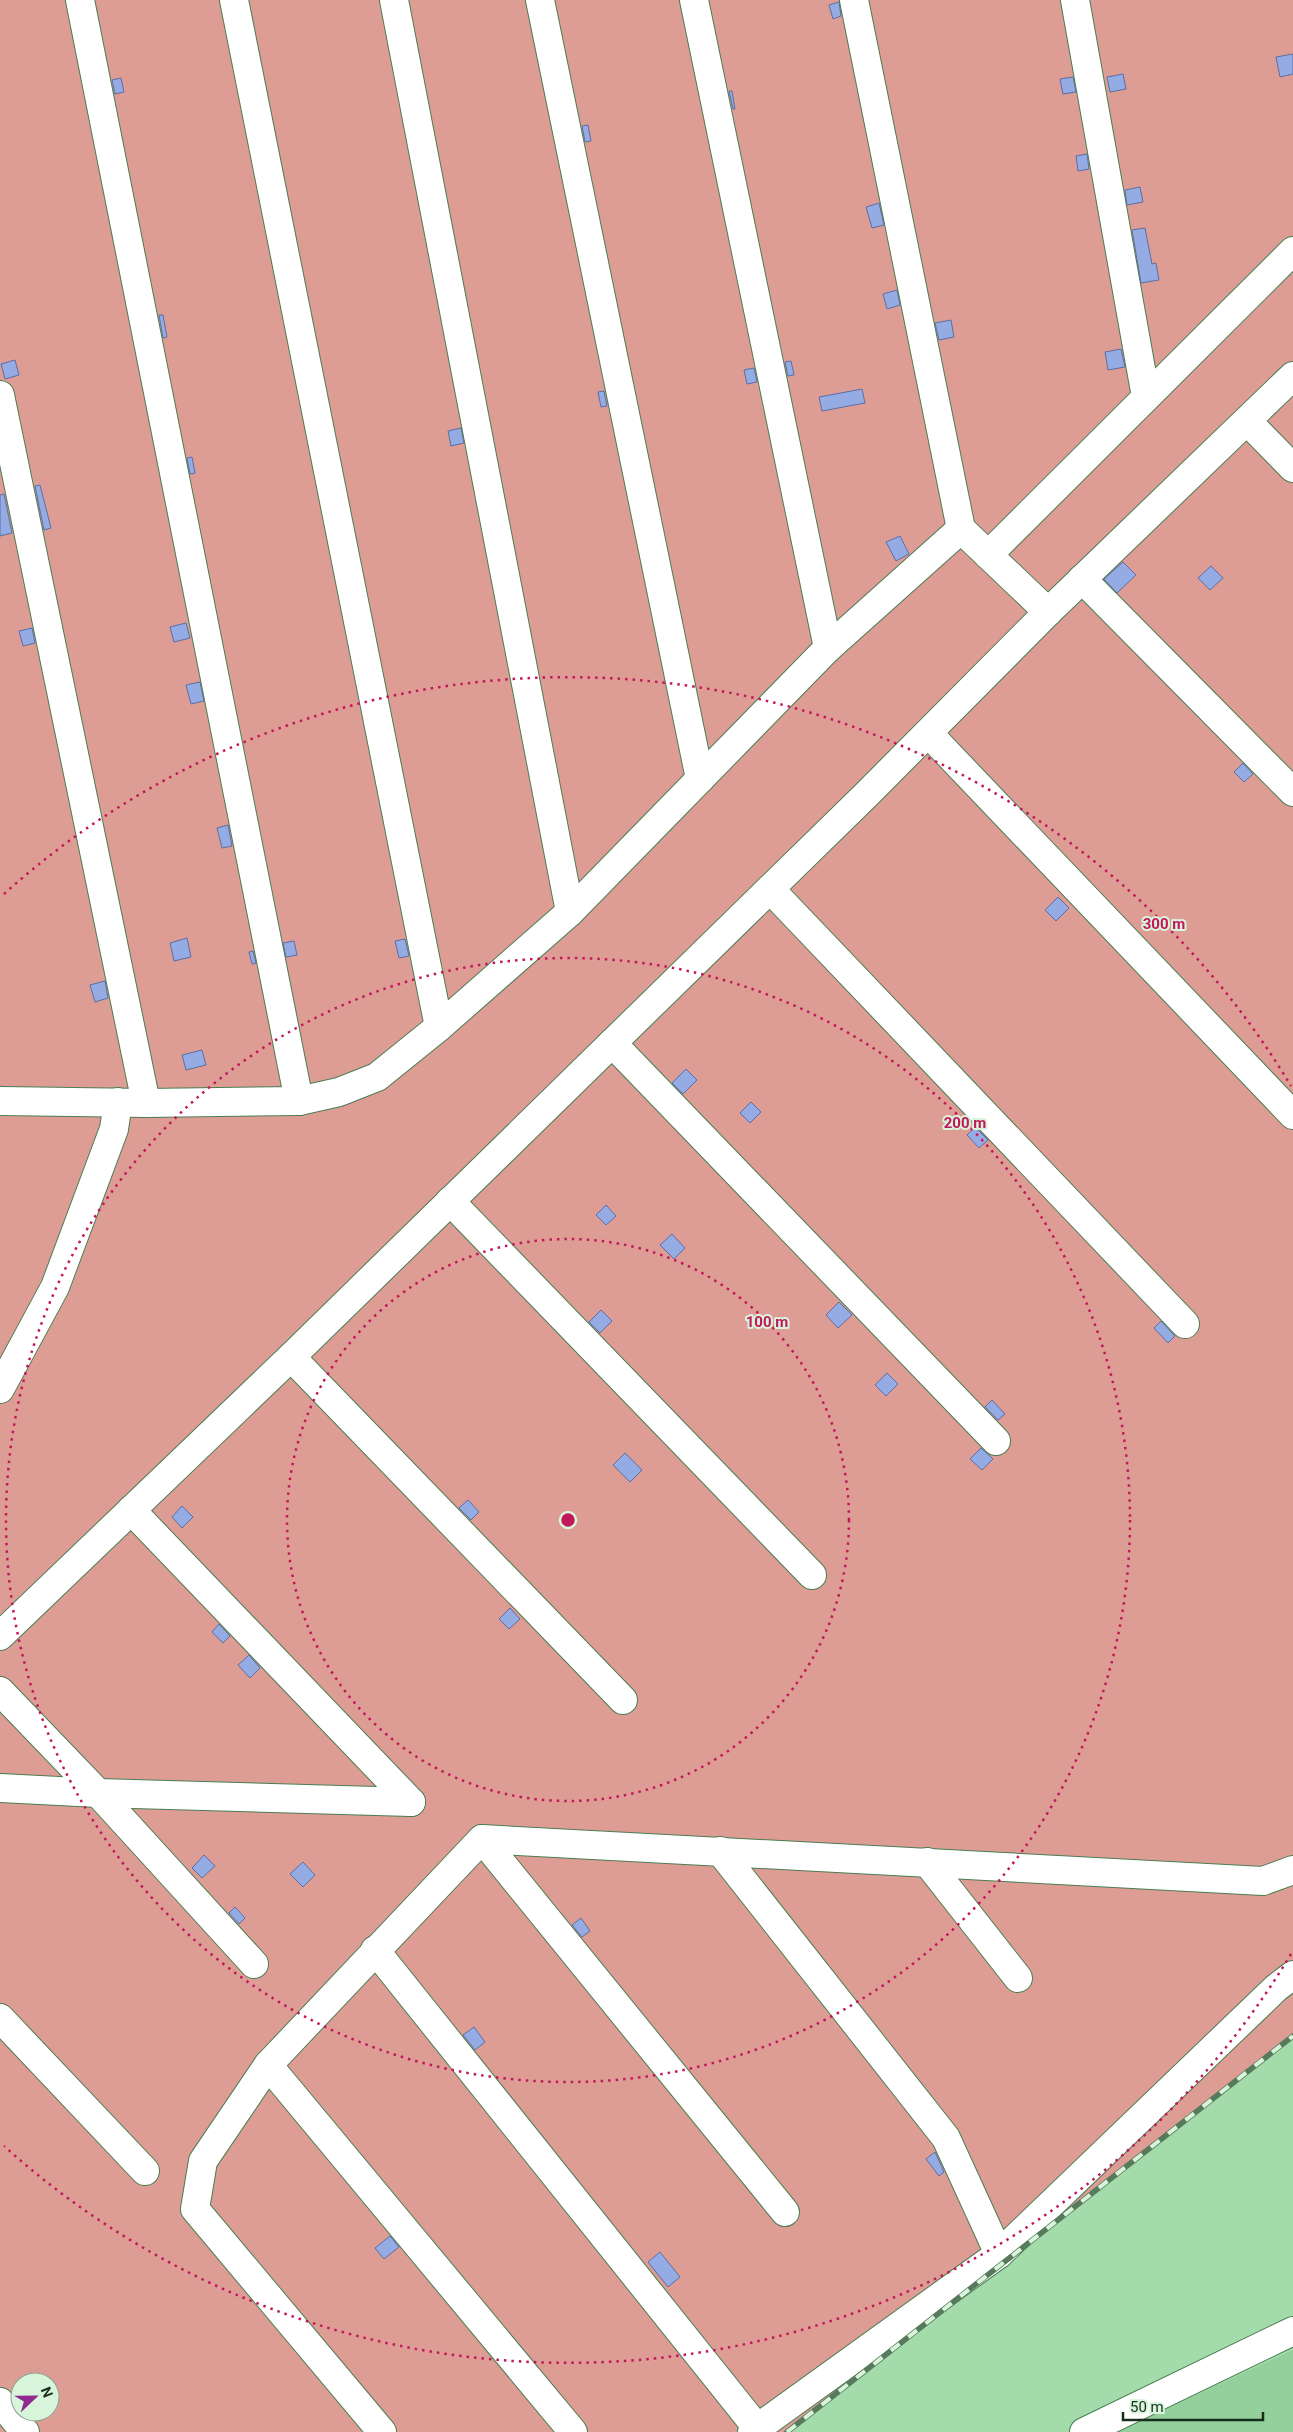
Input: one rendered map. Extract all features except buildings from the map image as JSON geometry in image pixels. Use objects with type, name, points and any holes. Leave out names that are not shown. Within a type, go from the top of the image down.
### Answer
[{"type":"lane","points":[[80,0],[299,1101]]},
{"type":"lane","points":[[234,0],[439,1027]]},
{"type":"lane","points":[[394,0],[570,912]]},
{"type":"lane","points":[[540,0],[700,780]]},
{"type":"lane","points":[[694,0],[828,648]]},
{"type":"lane","points":[[854,0],[961,529],[1048,612]]},
{"type":"lane","points":[[1076,0],[1146,397]]},
{"type":"lane","points":[[988,555],[1293,251]]},
{"type":"lane","points":[[0,1636],[291,1357],[770,889],[1048,612],[1293,376]]},
{"type":"lane","points":[[0,395],[146,1103]]},
{"type":"lane","points":[[1247,421],[1293,468]]},
{"type":"lane","points":[[0,1101],[146,1103],[299,1101],[338,1092],[377,1077],[439,1027],[570,912],[828,648],[961,529]]},
{"type":"lane","points":[[1082,579],[1293,792]]},
{"type":"lane","points":[[928,733],[1293,1116]]},
{"type":"lane","points":[[770,889],[1185,1324]]},
{"type":"lane","points":[[612,1043],[996,1441]]},
{"type":"lane","points":[[0,1389],[55,1287],[114,1129],[118,1102]]},
{"type":"lane","points":[[450,1201],[812,1575]]},
{"type":"lane","points":[[291,1357],[623,1700]]},
{"type":"lane","points":[[0,1788],[98,1793],[411,1802],[131,1510]]},
{"type":"lane","points":[[0,1691],[98,1793],[254,1964]]},
{"type":"lane","points":[[482,1839],[785,2212]]},
{"type":"lane","points":[[382,2432],[195,2209],[203,2161],[268,2065],[482,1839],[1263,1881],[1293,1870]]},
{"type":"lane","points":[[720,1851],[946,2138],[999,2254]]},
{"type":"lane","points":[[926,1862],[1018,1978]]},
{"type":"lane","points":[[375,1950],[755,2430],[999,2254],[1276,1988],[1293,1975]]},
{"type":"lane","points":[[0,2018],[145,2171]]},
{"type":"lane","points":[[268,2065],[572,2432]]},
{"type":"lane","points":[[1084,2432],[1293,2331]]},
{"type":"lane","points":[[0,2402],[25,2432]]},
{"type":"shaded area","points":[[0,0],[1293,0],[1293,2036],[785,2432],[0,2432]]},
{"type":"shaded area","points":[[1293,2350],[1293,2432],[1116,2432]]},
{"type":"railway","points":[[787,2432],[1293,2036]]}]
